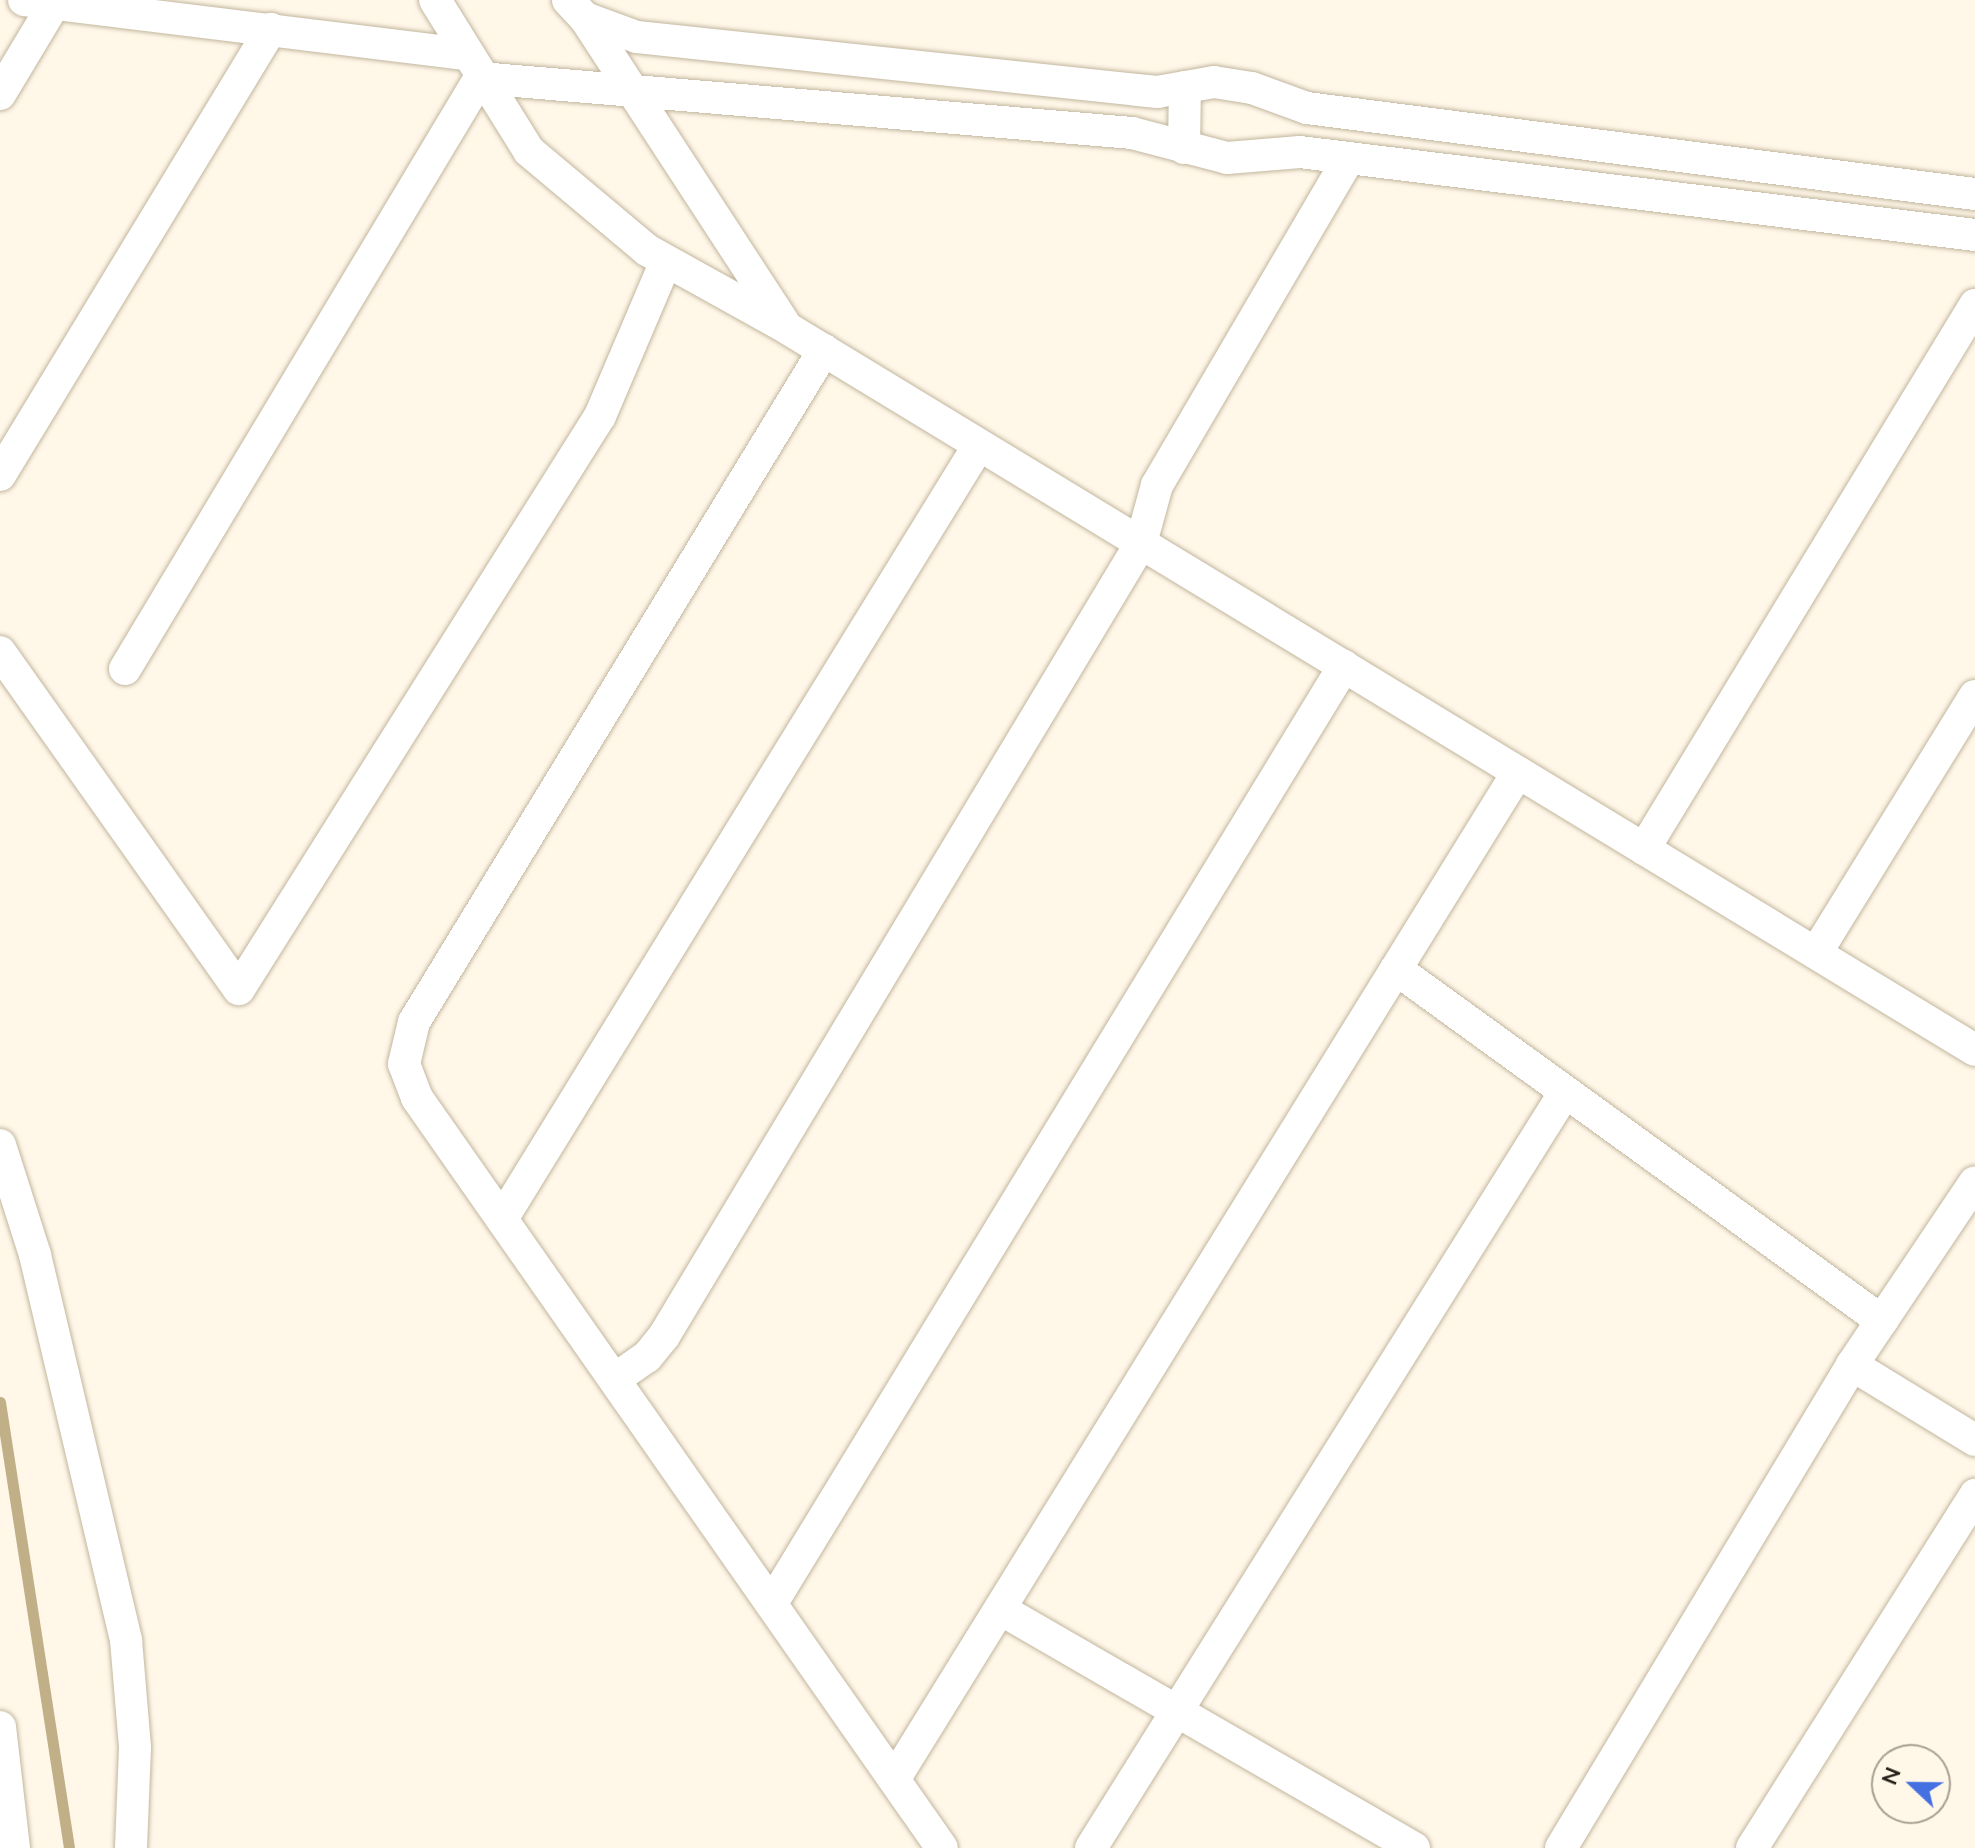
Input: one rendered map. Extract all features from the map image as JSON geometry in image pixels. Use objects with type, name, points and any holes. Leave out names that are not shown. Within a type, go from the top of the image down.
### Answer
[{"type":"street","points":[[435,0],[473,66],[529,151],[601,215],[666,261],[824,350],[1975,1050]]},
{"type":"street","points":[[0,94],[39,2],[271,29],[473,66],[631,88],[1132,133],[1227,158],[1276,152],[1349,158],[1975,235]]},
{"type":"street","points":[[576,9],[637,37],[1157,92],[1214,82],[1307,108],[1975,194]]},
{"type":"street","points":[[576,9],[787,328]]},
{"type":"street","points":[[0,475],[271,29]]},
{"type":"street","points":[[125,669],[473,66]]},
{"type":"street","points":[[1184,148],[1185,87]]},
{"type":"street","points":[[1276,152],[1283,100]]},
{"type":"street","points":[[615,1379],[647,1357],[664,1336],[1141,543],[1157,485],[1349,158]]},
{"type":"street","points":[[0,652],[239,989],[600,416],[666,261]]},
{"type":"street","points":[[1644,849],[1975,305]]},
{"type":"street","points":[[824,350],[405,1044],[409,1084],[942,1848]]},
{"type":"street","points":[[502,1219],[979,445]]},
{"type":"street","points":[[772,1603],[1344,666]]},
{"type":"street","points":[[1816,953],[1975,696]]},
{"type":"street","points":[[895,1778],[1518,772]]},
{"type":"street","points":[[1396,969],[1882,1321]]},
{"type":"street","points":[[1091,1848],[1565,1092]]},
{"type":"street","points":[[0,1145],[35,1255],[126,1640],[135,1748],[131,1848]]},
{"type":"street","points":[[1561,1848],[1852,1365],[1975,1183]]},
{"type":"street","points":[[1852,1365],[1975,1440]]},
{"type":"street","points":[[1752,1848],[1975,1495]]},
{"type":"street","points":[[1000,1609],[1414,1848]]},
{"type":"street","points":[[0,1727],[14,1848]]},
{"type":"waterway","points":[[0,1402],[69,1848]]}]
